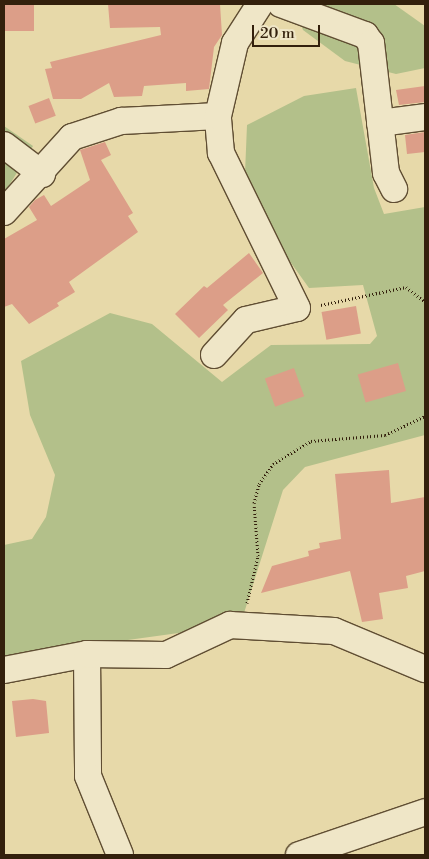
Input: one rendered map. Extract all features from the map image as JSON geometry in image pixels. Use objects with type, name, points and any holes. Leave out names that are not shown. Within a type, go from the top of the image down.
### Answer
[{"type":"street","points":[[214,355],[246,320],[297,308],[234,187],[221,153],[218,116],[235,43],[260,4]]},
{"type":"street","points":[[281,4],[365,35],[371,43],[386,173],[394,189]]},
{"type":"street","points":[[4,212],[42,174],[72,137],[121,121],[218,116]]},
{"type":"street","points":[[380,122],[425,117]]},
{"type":"street","points":[[4,145],[42,174]]},
{"type":"street","points":[[4,670],[86,654],[166,655],[230,625],[334,631],[425,669]]},
{"type":"street","points":[[86,654],[88,776],[120,855]]},
{"type":"street","points":[[298,855],[336,848],[425,812]]},
{"type":"path","points":[[297,308],[406,287],[425,302]]},
{"type":"path","points":[[241,626],[258,556],[254,503],[259,484],[273,464],[310,441],[385,435],[425,416]]},
{"type":"green space","points":[[294,4],[394,4],[425,26],[425,68],[396,74],[345,61],[303,30]]},
{"type":"green space","points":[[356,88],[374,188],[384,214],[425,207],[425,435],[305,467],[283,490],[244,613],[186,632],[4,657],[4,545],[32,539],[46,517],[55,475],[30,415],[21,361],[110,313],[152,324],[222,382],[271,345],[370,344],[377,336],[363,285],[309,288],[256,214],[245,173],[247,125],[304,96]]},
{"type":"green space","points":[[4,126],[33,146],[4,194]]},
{"type":"building","points":[[4,4],[34,4],[34,31],[4,31]]},
{"type":"building","points":[[108,4],[220,4],[222,35],[214,47],[209,89],[186,91],[186,83],[144,86],[142,96],[114,97],[109,83],[81,99],[53,99],[45,69],[52,68],[50,62],[161,35],[160,27],[110,28]]},
{"type":"building","points":[[425,86],[425,102],[399,105],[396,90]]},
{"type":"building","points":[[49,98],[56,116],[35,124],[28,106]]},
{"type":"building","points":[[425,132],[425,152],[407,154],[405,135]]},
{"type":"building","points":[[105,142],[111,155],[101,160],[133,213],[128,216],[138,232],[69,282],[75,292],[57,303],[59,306],[29,324],[12,304],[4,307],[4,239],[37,220],[29,207],[35,200],[44,195],[51,206],[90,180],[80,150]]},
{"type":"building","points":[[249,253],[263,273],[223,305],[228,310],[199,338],[175,314],[204,286],[207,288]]},
{"type":"building","points":[[356,306],[361,334],[326,340],[322,312]]},
{"type":"building","points":[[398,363],[406,391],[366,402],[358,375]]},
{"type":"building","points":[[294,368],[304,396],[275,407],[265,379]]},
{"type":"building","points":[[389,470],[391,503],[425,497],[425,571],[406,576],[408,588],[379,593],[383,619],[362,622],[350,571],[261,593],[272,566],[309,556],[308,551],[320,548],[319,543],[341,539],[335,474]]},
{"type":"building","points":[[33,699],[46,701],[49,733],[16,737],[12,701]]}]
